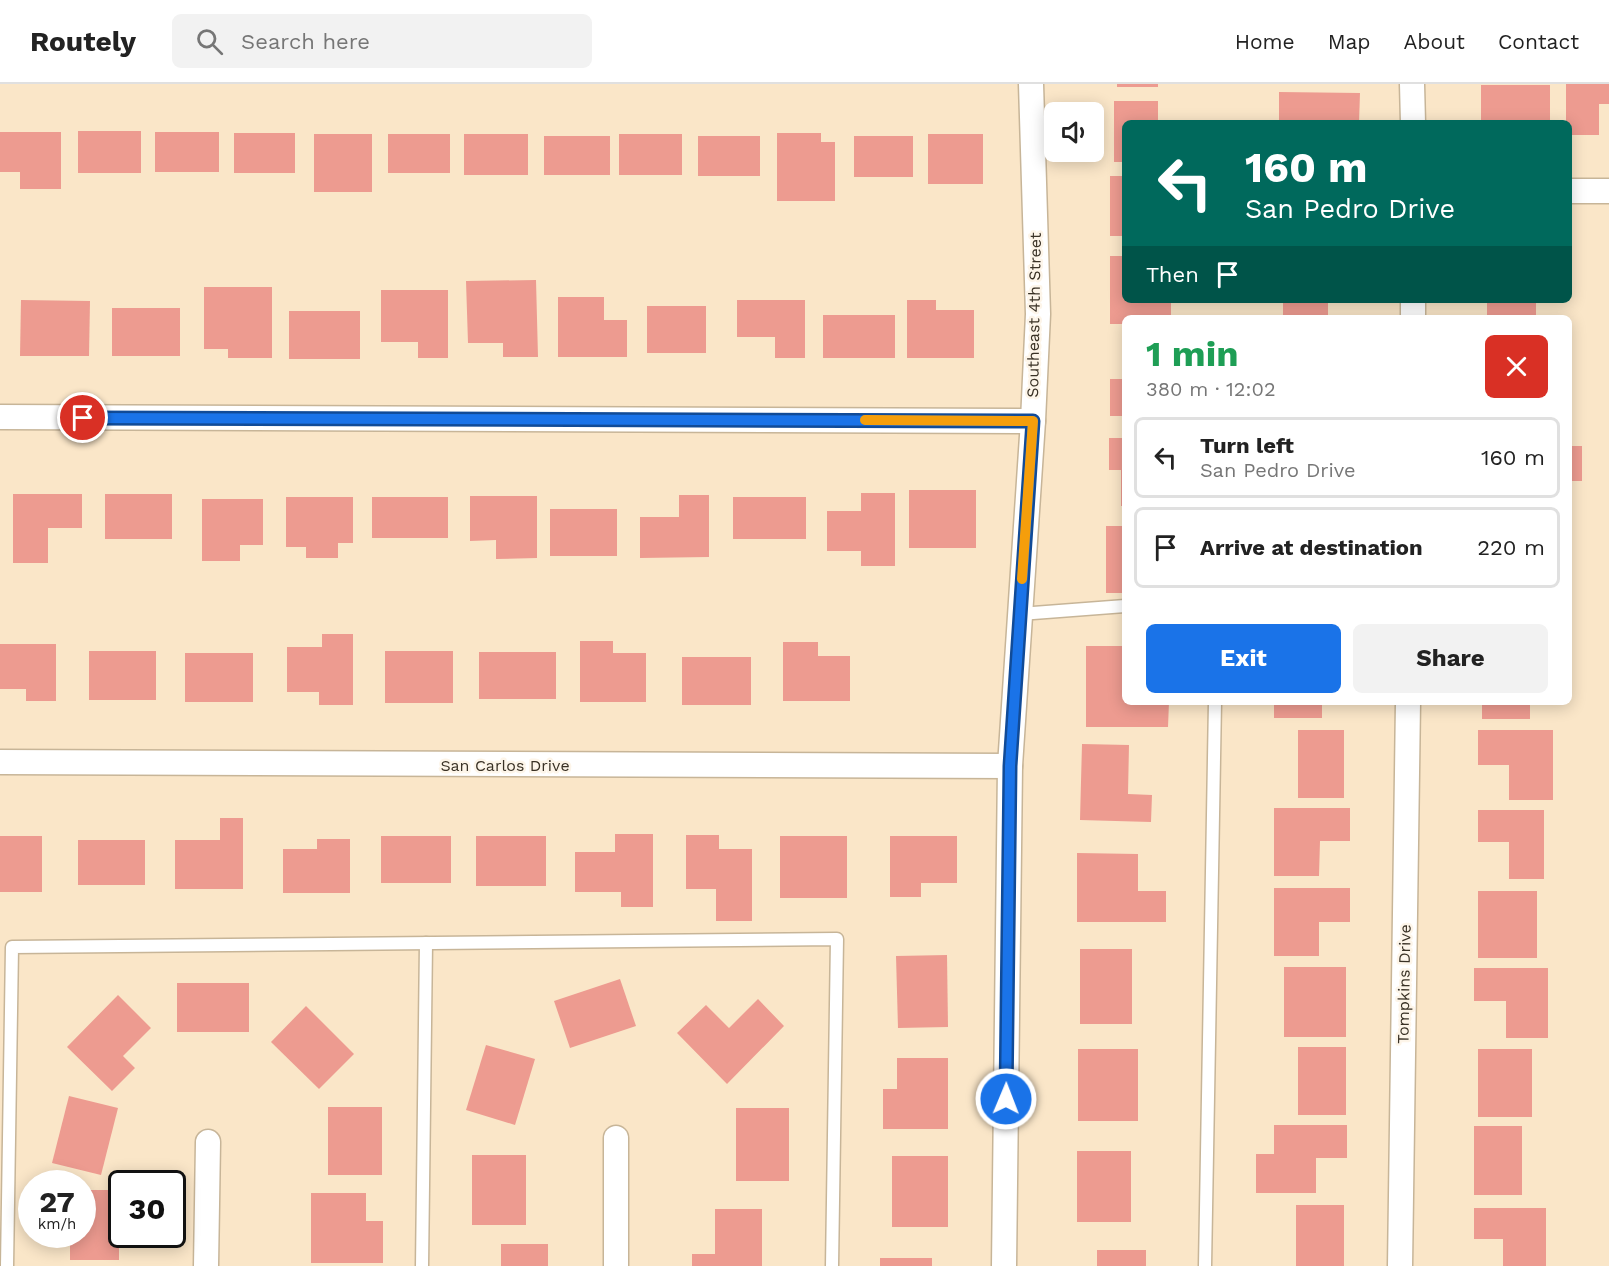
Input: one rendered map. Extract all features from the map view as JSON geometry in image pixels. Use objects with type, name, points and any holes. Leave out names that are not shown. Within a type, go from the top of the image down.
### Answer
[{"type":"street","name":"Southeast 4th Street","points":[[1004,1266],[1010,766],[1038,314],[1031,84]]},
{"type":"street","points":[[1412,84],[1413,120]]},
{"type":"street","points":[[1572,191],[1609,191]]},
{"type":"street","points":[[0,417],[1033,421]]},
{"type":"street","name":"Tompkins Drive","points":[[1400,1266],[1408,705]]},
{"type":"street","name":"San Carlos Drive","points":[[0,762],[1010,766]]},
{"type":"street","points":[[616,1138],[616,1266]]},
{"type":"street","points":[[206,1266],[208,1142]]},
{"type":"lane","points":[[1020,614],[1122,606]]},
{"type":"lane","points":[[1205,1266],[1215,705]]},
{"type":"lane","points":[[7,1266],[12,947],[837,939],[832,1266]]},
{"type":"lane","points":[[422,1266],[426,943]]},
{"type":"building","points":[[1117,84],[1158,84],[1158,87],[1117,87]]},
{"type":"building","points":[[1566,84],[1609,84],[1609,104],[1599,104],[1599,135],[1572,135],[1572,120],[1566,120]]},
{"type":"building","points":[[1481,85],[1550,85],[1550,120],[1481,120]]},
{"type":"building","points":[[1279,92],[1360,93],[1359,120],[1279,120]]},
{"type":"building","points":[[1114,101],[1158,101],[1158,120],[1122,120],[1122,162],[1114,162]]},
{"type":"building","points":[[78,131],[141,131],[141,173],[78,173]]},
{"type":"building","points":[[0,132],[61,132],[61,189],[20,189],[20,172],[0,172]]},
{"type":"building","points":[[155,132],[219,132],[219,172],[155,172]]},
{"type":"building","points":[[234,133],[295,133],[295,173],[234,173]]},
{"type":"building","points":[[777,133],[821,133],[821,142],[835,142],[835,201],[777,201]]},
{"type":"building","points":[[314,134],[372,134],[372,192],[314,192]]},
{"type":"building","points":[[388,134],[450,134],[450,173],[388,173]]},
{"type":"building","points":[[464,134],[528,134],[528,175],[464,175]]},
{"type":"building","points":[[619,134],[682,134],[682,175],[619,175]]},
{"type":"building","points":[[928,134],[983,134],[983,184],[928,184]]},
{"type":"building","points":[[544,136],[610,136],[610,175],[544,175]]},
{"type":"building","points":[[698,136],[760,136],[760,176],[698,176]]},
{"type":"building","points":[[854,136],[913,136],[913,177],[854,177]]},
{"type":"building","points":[[1110,176],[1122,176],[1122,236],[1110,236]]},
{"type":"building","points":[[1110,256],[1122,256],[1122,303],[1171,303],[1171,315],[1122,315],[1122,324],[1110,324]]},
{"type":"building","points":[[536,280],[538,357],[503,357],[503,343],[468,343],[466,281]]},
{"type":"building","points":[[204,287],[272,287],[272,358],[228,358],[228,349],[204,349]]},
{"type":"building","points":[[381,290],[448,290],[448,358],[418,358],[418,342],[381,342]]},
{"type":"building","points":[[558,297],[604,297],[604,320],[627,320],[627,357],[558,357]]},
{"type":"building","points":[[21,300],[90,301],[89,356],[20,356]]},
{"type":"building","points":[[737,300],[805,300],[805,358],[775,358],[775,337],[737,337]]},
{"type":"building","points":[[907,300],[936,300],[936,310],[974,310],[974,358],[907,358]]},
{"type":"building","points":[[1283,303],[1328,303],[1328,315],[1283,315]]},
{"type":"building","points":[[1487,303],[1536,303],[1536,315],[1487,315]]},
{"type":"building","points":[[647,306],[706,306],[706,353],[647,353]]},
{"type":"building","points":[[112,308],[180,308],[180,356],[112,356]]},
{"type":"building","points":[[289,311],[360,311],[360,359],[289,359]]},
{"type":"building","points":[[823,315],[895,315],[895,358],[823,358]]},
{"type":"building","points":[[1110,379],[1122,379],[1122,416],[1110,416]]},
{"type":"building","points":[[1109,438],[1122,438],[1122,506],[1121,470],[1109,470]]},
{"type":"building","points":[[1572,446],[1582,446],[1582,481],[1572,481]]},
{"type":"building","points":[[909,490],[976,490],[976,548],[909,548]]},
{"type":"building","points":[[861,493],[895,493],[895,566],[861,566],[861,551],[827,551],[827,511],[861,511]]},
{"type":"building","points":[[13,494],[82,494],[82,528],[48,528],[48,563],[13,563]]},
{"type":"building","points":[[105,494],[172,494],[172,539],[105,539]]},
{"type":"building","points":[[679,495],[709,495],[709,557],[640,558],[640,517],[679,517]]},
{"type":"building","points":[[470,496],[537,496],[537,558],[496,559],[496,540],[470,541]]},
{"type":"building","points":[[286,497],[353,497],[353,543],[338,543],[338,558],[306,558],[306,547],[286,547]]},
{"type":"building","points":[[372,497],[448,497],[448,538],[372,538]]},
{"type":"building","points":[[733,497],[806,497],[806,539],[733,539]]},
{"type":"building","points":[[202,499],[263,499],[263,545],[240,545],[240,561],[202,561]]},
{"type":"building","points":[[550,509],[617,509],[617,556],[550,556]]},
{"type":"building","points":[[1106,526],[1122,526],[1122,593],[1106,593]]},
{"type":"building","points":[[322,634],[353,634],[353,705],[319,705],[319,692],[287,692],[287,647],[322,647]]},
{"type":"building","points":[[580,641],[613,641],[613,653],[646,653],[646,702],[580,702]]},
{"type":"building","points":[[783,642],[818,642],[818,656],[850,656],[850,701],[783,701]]},
{"type":"building","points":[[0,644],[56,644],[56,701],[26,701],[26,689],[0,689]]},
{"type":"building","points":[[1086,646],[1122,646],[1122,705],[1169,705],[1168,727],[1086,727]]},
{"type":"building","points":[[89,651],[156,651],[156,700],[89,700]]},
{"type":"building","points":[[385,651],[453,651],[453,703],[385,703]]},
{"type":"building","points":[[479,652],[556,652],[556,699],[479,699]]},
{"type":"building","points":[[185,653],[253,653],[253,702],[185,702]]},
{"type":"building","points":[[682,657],[751,657],[751,705],[682,705]]},
{"type":"building","points":[[1274,705],[1322,705],[1322,718],[1274,718]]},
{"type":"building","points":[[1482,705],[1530,705],[1530,719],[1482,719]]},
{"type":"building","points":[[1298,730],[1344,730],[1344,798],[1298,798]]},
{"type":"building","points":[[1478,730],[1553,730],[1553,800],[1509,800],[1509,765],[1478,765]]},
{"type":"building","points":[[1082,744],[1129,745],[1128,794],[1152,795],[1151,822],[1080,820]]},
{"type":"building","points":[[1274,808],[1350,808],[1350,841],[1320,841],[1319,876],[1274,876]]},
{"type":"building","points":[[1478,810],[1544,810],[1544,879],[1509,879],[1509,842],[1478,842]]},
{"type":"building","points":[[220,818],[243,818],[243,889],[175,889],[175,840],[220,840]]},
{"type":"building","points":[[615,834],[653,834],[653,907],[621,907],[621,892],[575,892],[575,852],[615,852]]},
{"type":"building","points":[[686,835],[719,835],[719,849],[752,849],[752,921],[716,921],[716,889],[686,889]]},
{"type":"building","points":[[0,836],[42,836],[42,892],[0,892]]},
{"type":"building","points":[[381,836],[451,836],[451,883],[381,883]]},
{"type":"building","points":[[476,836],[546,836],[546,886],[476,886]]},
{"type":"building","points":[[780,836],[847,836],[847,898],[780,898]]},
{"type":"building","points":[[890,836],[957,836],[957,883],[921,883],[921,897],[890,897]]},
{"type":"building","points":[[317,839],[350,839],[350,893],[283,893],[283,849],[317,849]]},
{"type":"building","points":[[78,840],[145,840],[145,885],[78,885]]},
{"type":"building","points":[[1077,853],[1138,854],[1138,891],[1166,891],[1166,922],[1077,922]]},
{"type":"building","points":[[1274,888],[1350,888],[1350,922],[1319,922],[1319,956],[1274,956]]},
{"type":"building","points":[[1478,891],[1537,891],[1537,958],[1478,958]]},
{"type":"building","points":[[1080,949],[1132,949],[1132,1024],[1080,1024]]},
{"type":"building","points":[[947,955],[948,1027],[898,1028],[896,956]]},
{"type":"building","points":[[1284,967],[1346,967],[1346,1037],[1284,1037]]},
{"type":"building","points":[[1474,968],[1548,968],[1548,1038],[1506,1038],[1506,1001],[1474,1001]]},
{"type":"building","points":[[620,979],[636,1026],[570,1048],[554,1001]]},
{"type":"building","points":[[177,983],[249,983],[249,1032],[177,1032]]},
{"type":"building","points":[[118,995],[151,1028],[123,1056],[135,1068],[112,1091],[67,1047]]},
{"type":"building","points":[[758,999],[784,1026],[727,1084],[677,1033],[706,1005],[729,1028]]},
{"type":"building","points":[[306,1006],[354,1054],[319,1089],[271,1042]]},
{"type":"building","points":[[486,1045],[535,1059],[515,1125],[466,1110]]},
{"type":"building","points":[[1298,1047],[1346,1047],[1346,1115],[1298,1115]]},
{"type":"building","points":[[1078,1049],[1138,1049],[1138,1121],[1078,1121]]},
{"type":"building","points":[[1478,1049],[1532,1049],[1532,1117],[1478,1117]]},
{"type":"building","points":[[897,1058],[948,1058],[948,1129],[883,1129],[883,1089],[897,1089]]},
{"type":"building","points":[[69,1096],[118,1108],[101,1175],[96,1174],[96,1170],[81,1170],[52,1163]]},
{"type":"building","points":[[328,1107],[382,1107],[382,1175],[328,1175]]},
{"type":"building","points":[[736,1108],[789,1108],[789,1181],[736,1181]]},
{"type":"building","points":[[1274,1125],[1347,1125],[1347,1158],[1316,1158],[1316,1193],[1256,1193],[1256,1154],[1274,1154]]},
{"type":"building","points":[[1474,1126],[1522,1126],[1522,1195],[1474,1195]]},
{"type":"building","points":[[1077,1151],[1131,1151],[1131,1222],[1077,1222]]},
{"type":"building","points":[[472,1155],[526,1155],[526,1225],[472,1225]]},
{"type":"building","points":[[892,1156],[948,1156],[948,1227],[892,1227]]},
{"type":"building","points":[[96,1190],[108,1190],[108,1248],[119,1248],[119,1260],[70,1260],[70,1248],[96,1248]]},
{"type":"building","points":[[311,1193],[366,1193],[366,1221],[383,1221],[383,1263],[311,1263]]},
{"type":"building","points":[[1296,1205],[1344,1205],[1344,1266],[1296,1266]]},
{"type":"building","points":[[1474,1208],[1546,1208],[1546,1266],[1503,1266],[1503,1239],[1474,1239]]},
{"type":"building","points":[[715,1209],[762,1209],[762,1266],[692,1266],[692,1254],[715,1254]]},
{"type":"building","points":[[501,1244],[548,1244],[548,1266],[501,1266]]},
{"type":"building","points":[[1097,1250],[1146,1250],[1146,1266],[1097,1266]]},
{"type":"building","points":[[880,1258],[932,1258],[932,1266],[880,1266]]},
{"type":"slow traffic","points":[[865,420],[1033,421],[1022,579]]},
{"type":"route","points":[[83,418],[1033,421],[1010,766],[1006,1099]]}]
